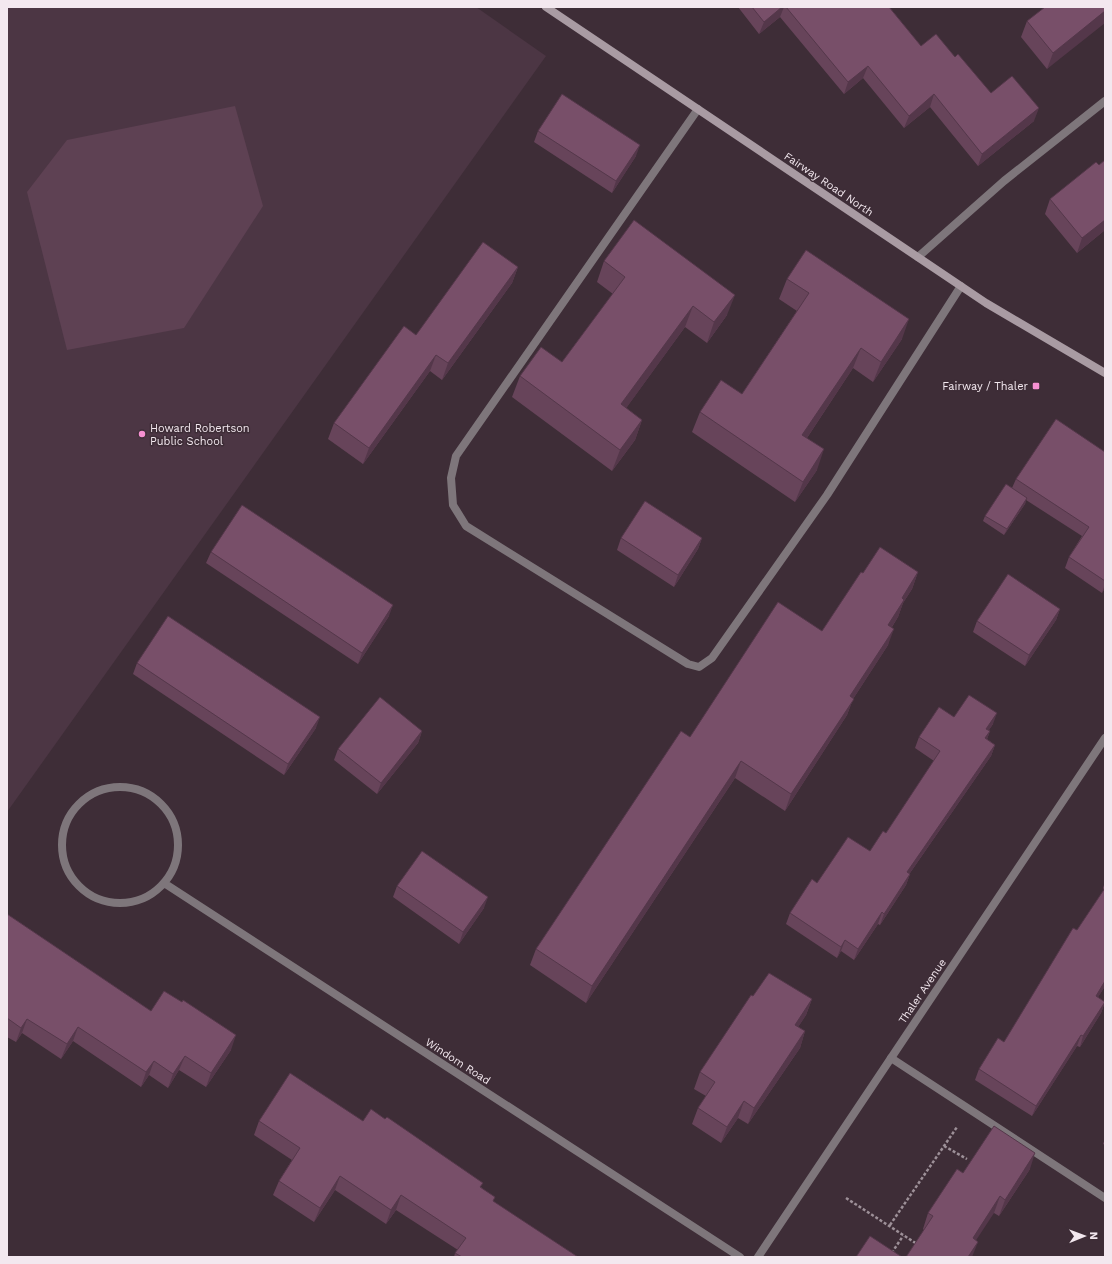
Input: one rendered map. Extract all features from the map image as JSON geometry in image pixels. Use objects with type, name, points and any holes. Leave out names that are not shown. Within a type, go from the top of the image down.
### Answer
[{"type":"main road","name":"Fairway Road North","points":[[546,7],[986,303],[1105,373]]},
{"type":"street","points":[[918,257],[1004,181],[1105,101]]},
{"type":"street","points":[[698,109],[456,456],[451,478],[453,505],[466,526],[688,664],[699,667],[712,658],[827,495],[961,286]]},
{"type":"street","name":"Thaler Avenue","points":[[758,1257],[1105,738]]},
{"type":"street","points":[[120,786],[131,788],[150,795],[166,808],[174,825],[178,845],[175,865],[164,882],[149,895],[130,902],[110,902],[91,896],[78,886],[67,869],[62,849],[64,826],[74,808],[83,800],[100,790],[120,786]]},
{"type":"street","name":"Windom Road","points":[[164,882],[740,1257]]},
{"type":"street","points":[[891,1058],[1105,1198]]},
{"type":"path","points":[[890,1225],[969,1109]]},
{"type":"path","points":[[944,1146],[967,1160]]},
{"type":"path","points":[[846,1198],[890,1225],[903,1236],[917,1244]]},
{"type":"path","points":[[889,1257],[903,1236]]},
{"type":"shaded area","name":"Howard Robertson Public School","points":[[7,7],[476,7],[546,56],[7,812]]},
{"type":"shaded area","points":[[235,106],[263,206],[184,328],[67,350],[27,192],[67,140]]},
{"type":"building","points":[[752,7],[782,7],[764,22]]},
{"type":"building","points":[[786,7],[889,7],[921,46],[936,34],[955,57],[958,54],[991,93],[1012,76],[1039,108],[982,154],[934,94],[909,116],[868,66],[848,82]]},
{"type":"building","points":[[1045,7],[1105,7],[1105,11],[1053,53],[1027,21]]},
{"type":"building","points":[[562,94],[640,145],[616,181],[538,131]]},
{"type":"building","points":[[1105,160],[1105,220],[1082,238],[1050,199],[1096,162],[1099,165]]},
{"type":"building","points":[[634,220],[735,295],[714,322],[693,306],[621,404],[642,420],[620,450],[520,376],[541,347],[562,362],[625,277],[604,261]]},
{"type":"building","points":[[483,242],[518,267],[448,363],[436,355],[369,448],[334,423],[404,326],[416,335]]},
{"type":"building","points":[[806,250],[909,319],[881,362],[861,348],[802,435],[824,449],[803,482],[700,412],[721,380],[742,394],[809,293],[787,279]]},
{"type":"building","points":[[1056,419],[1105,452],[1105,581],[1069,557],[1089,527],[1016,479]]},
{"type":"building","points":[[1006,484],[1027,498],[1007,529],[985,516]]},
{"type":"building","points":[[645,501],[702,538],[678,575],[621,538]]},
{"type":"building","points":[[242,505],[393,605],[362,653],[211,552]]},
{"type":"building","points":[[880,547],[918,572],[902,598],[904,600],[888,625],[894,629],[850,696],[854,699],[791,794],[741,761],[592,986],[536,949],[681,731],[690,737],[778,602],[822,631],[861,572],[863,573]]},
{"type":"building","points":[[1008,574],[1060,609],[1029,655],[977,621]]},
{"type":"building","points":[[168,616],[320,717],[288,764],[137,663]]},
{"type":"building","points":[[969,695],[997,713],[986,729],[990,731],[985,738],[995,745],[907,872],[910,874],[884,914],[882,912],[858,949],[845,940],[841,947],[790,913],[812,879],[817,883],[848,837],[870,851],[883,831],[886,833],[940,751],[919,737],[939,707],[954,717]]},
{"type":"building","points":[[380,697],[422,731],[381,783],[338,749]]},
{"type":"building","points":[[422,851],[488,897],[463,932],[397,886]]},
{"type":"building","points":[[1105,888],[1105,981],[1096,996],[1105,1002],[1083,1036],[1081,1035],[1036,1106],[979,1069],[998,1038],[1004,1042],[1073,928],[1077,930]]},
{"type":"building","points":[[7,914],[151,1011],[164,991],[182,1002],[183,1000],[236,1035],[211,1073],[185,1056],[173,1074],[154,1061],[146,1072],[78,1027],[67,1044],[27,1019],[21,1028],[7,1018]]},
{"type":"building","points":[[769,973],[812,999],[795,1025],[805,1031],[754,1108],[744,1101],[727,1127],[698,1108],[715,1082],[700,1072],[751,995],[753,996]]},
{"type":"building","points":[[290,1073],[363,1121],[371,1109],[385,1119],[387,1117],[483,1183],[480,1187],[495,1197],[493,1201],[578,1257],[462,1257],[455,1253],[466,1238],[401,1195],[391,1210],[340,1176],[320,1208],[279,1181],[300,1148],[259,1121]]},
{"type":"building","points":[[994,1126],[1035,1153],[1005,1200],[1000,1196],[973,1238],[978,1242],[968,1257],[906,1257],[933,1216],[928,1213],[957,1169],[963,1173]]},
{"type":"building","points":[[870,1236],[902,1257],[856,1257]]},
{"type":"place","name":"Fairway / Thaler","points":[[1036,386]]},
{"type":"place","name":"Howard Robertson Public School","points":[[142,434]]}]
